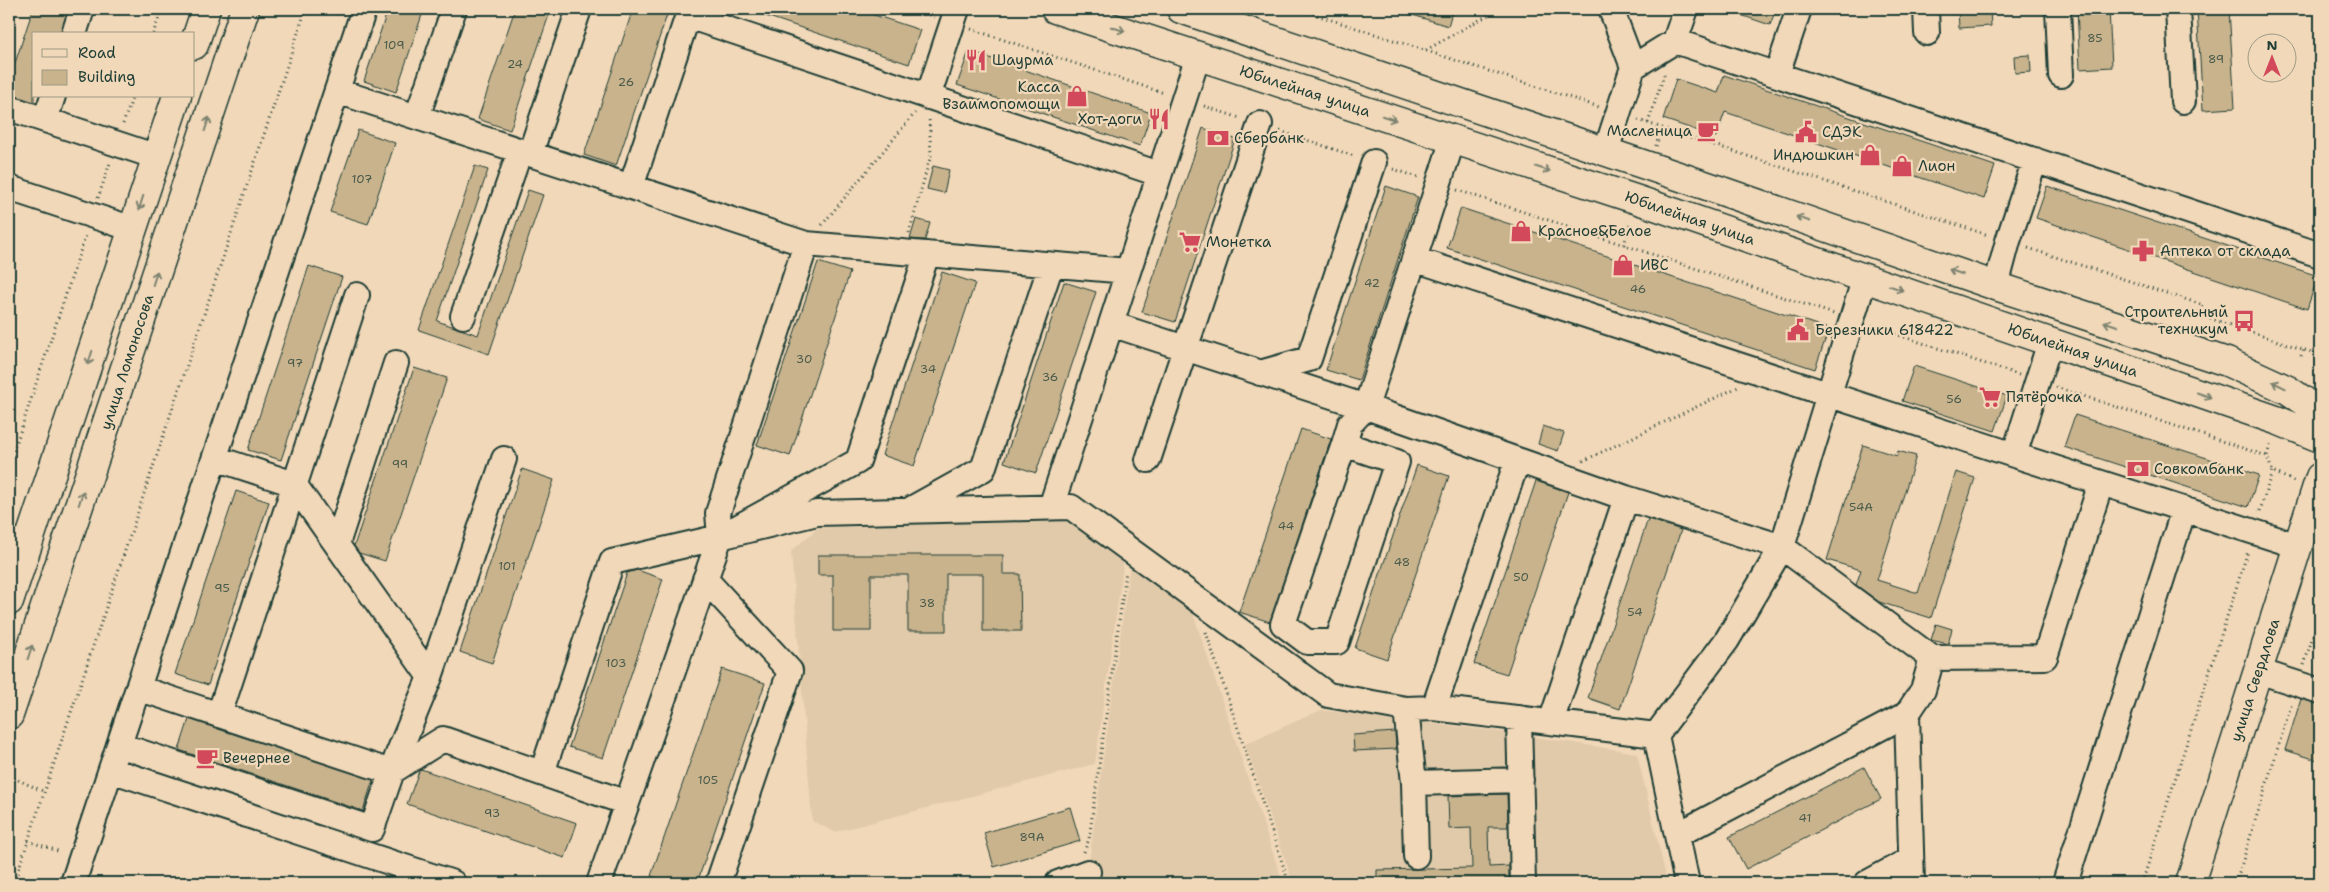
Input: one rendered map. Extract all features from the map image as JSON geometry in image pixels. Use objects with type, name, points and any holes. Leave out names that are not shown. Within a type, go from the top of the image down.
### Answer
[{"type":"main road","points":[[195,43],[206,9]]},
{"type":"main road","name":"улица Ломоносова","points":[[9,715],[245,9]]},
{"type":"main road","name":"Юбилейная улица","points":[[1055,9],[1865,277],[2279,421],[2320,438]]},
{"type":"main road","points":[[1180,9],[1606,152],[1996,286],[2227,362],[2288,390],[2320,412]]},
{"type":"main road","points":[[9,601],[18,542],[132,229],[176,98]]},
{"type":"main road","name":"улица Свердлова","points":[[2190,883],[2318,484]]},
{"type":"street","points":[[75,32],[82,9]]},
{"type":"street","points":[[73,883],[364,9]]},
{"type":"street","points":[[417,117],[454,9]]},
{"type":"street","points":[[463,316],[578,9]]},
{"type":"street","points":[[1611,9],[1633,67]]},
{"type":"street","points":[[1606,152],[1633,67],[1675,40],[1686,9]]},
{"type":"street","points":[[1776,74],[1799,9]]},
{"type":"street","points":[[1926,9],[1927,33]]},
{"type":"street","points":[[2058,9],[2061,75]]},
{"type":"street","points":[[2178,9],[2182,101]]},
{"type":"street","points":[[631,187],[689,12],[928,97],[1159,174]]},
{"type":"street","points":[[928,97],[955,16]]},
{"type":"street","points":[[1675,40],[2320,255]]},
{"type":"street","points":[[1051,508],[1198,56]]},
{"type":"street","points":[[337,91],[806,244],[1128,272]]},
{"type":"street","points":[[45,120],[52,98]]},
{"type":"street","points":[[9,108],[156,157]]},
{"type":"street","points":[[1148,460],[1187,349],[1260,124]]},
{"type":"street","points":[[1344,444],[1397,462],[1336,642],[1307,642],[1283,624],[1350,424],[1366,407],[1453,140]]},
{"type":"street","points":[[1996,286],[2008,241],[2035,160]]},
{"type":"street","points":[[1260,373],[1310,359],[1374,162]]},
{"type":"street","points":[[9,188],[132,229]]},
{"type":"street","points":[[599,883],[720,537],[718,512],[806,244]]},
{"type":"street","points":[[720,537],[858,461],[927,254]]},
{"type":"street","points":[[1414,260],[2298,546]]},
{"type":"street","points":[[909,510],[983,469],[1051,264]]},
{"type":"street","points":[[1687,883],[1656,735],[1727,640],[1782,547],[1865,277]]},
{"type":"street","points":[[218,715],[356,294]]},
{"type":"street","points":[[1111,324],[1366,407],[1626,498],[1782,547],[1932,658],[2045,657],[2101,483]]},
{"type":"street","points":[[2014,455],[2050,342]]},
{"type":"street","points":[[336,544],[396,363]]},
{"type":"street","points":[[215,458],[294,484],[430,677]]},
{"type":"street","points":[[364,854],[392,772],[430,677],[504,459]]},
{"type":"street","points":[[1434,708],[1517,461]]},
{"type":"street","points":[[1551,722],[1626,498]]},
{"type":"street","points":[[542,773],[612,562],[818,513],[1071,507],[1328,695],[1406,709],[1434,708],[1656,735]]},
{"type":"street","points":[[2065,883],[2184,509]]},
{"type":"street","points":[[705,579],[790,670],[718,883]]},
{"type":"street","points":[[1297,672],[1307,642]]},
{"type":"street","points":[[1677,835],[1907,714],[1923,690],[1932,658]]},
{"type":"street","points":[[2258,671],[2309,687]]},
{"type":"street","points":[[138,688],[392,772]]},
{"type":"street","points":[[1406,709],[1414,783],[1416,856]]},
{"type":"street","points":[[1907,714],[1912,883]]},
{"type":"street","points":[[1520,718],[1523,883]]},
{"type":"street","points":[[392,772],[443,739],[627,803]]},
{"type":"street","points":[[119,745],[372,829]]},
{"type":"street","points":[[111,770],[453,883]]},
{"type":"street","points":[[1414,783],[1521,780]]},
{"type":"street","points":[[1867,883],[1912,859]]},
{"type":"path","points":[[155,32],[162,9]]},
{"type":"path","points":[[14,883],[306,9]]},
{"type":"path","points":[[910,9],[955,16],[1184,99],[2267,456]]},
{"type":"path","points":[[1298,9],[2203,305],[2200,315],[2320,355]]},
{"type":"path","points":[[1426,51],[1499,9]]},
{"type":"path","points":[[1648,123],[1675,40]]},
{"type":"path","points":[[806,244],[928,97]]},
{"type":"path","points":[[903,252],[931,155],[928,97]]},
{"type":"path","points":[[9,465],[10,456],[131,98]]},
{"type":"path","points":[[2301,356],[2304,349]]},
{"type":"path","points":[[1556,474],[1764,374]]},
{"type":"path","points":[[2142,883],[2272,472],[2267,456],[2270,445]]},
{"type":"path","points":[[2272,472],[2318,484]]},
{"type":"path","points":[[1073,877],[1089,839],[1129,549]]},
{"type":"path","points":[[1194,596],[1289,883]]},
{"type":"path","points":[[2236,883],[2309,687],[2320,613]]},
{"type":"path","points":[[9,776],[45,792]]},
{"type":"path","points":[[28,841],[81,859]]},
{"type":"shaded area","points":[[1074,519],[1124,560],[1095,764],[835,832],[812,821],[791,551],[818,528]]},
{"type":"shaded area","points":[[1130,564],[1192,610],[1283,883],[1086,883]]},
{"type":"shaded area","points":[[1321,710],[1511,733],[1637,753],[1667,881],[1664,883],[1293,883],[1245,744]]},
{"type":"building","points":[[33,9],[68,9],[62,32],[32,32],[32,98],[34,98],[34,102],[9,94],[9,81]]},
{"type":"building","points":[[388,9],[424,9],[396,92],[364,81]]},
{"type":"building","points":[[515,9],[551,9],[510,130],[478,119]]},
{"type":"building","points":[[633,9],[669,9],[616,166],[584,155]]},
{"type":"building","points":[[754,9],[856,9],[920,30],[909,64],[754,12]]},
{"type":"building","points":[[1403,9],[1453,9],[1448,26],[1403,12]]},
{"type":"building","points":[[1729,9],[1776,9],[1770,25],[1729,11]]},
{"type":"building","points":[[1958,9],[1990,9],[1991,26],[1959,28]]},
{"type":"building","points":[[2077,9],[2109,9],[2112,67],[2080,69]]},
{"type":"building","points":[[2197,9],[2229,9],[2235,108],[2203,110]]},
{"type":"building","points":[[969,51],[1151,113],[1140,146],[957,85]]},
{"type":"building","points":[[2030,55],[2031,72],[2015,73],[2014,56]]},
{"type":"building","points":[[1724,75],[1995,166],[1984,199],[1725,112],[1716,137],[1663,119],[1676,79],[1718,93]]},
{"type":"building","points":[[1203,128],[1235,139],[1175,322],[1142,312]]},
{"type":"building","points":[[358,130],[395,143],[368,224],[330,212]]},
{"type":"building","points":[[475,166],[488,170],[437,321],[478,335],[528,190],[543,195],[489,354],[419,330]]},
{"type":"building","points":[[933,166],[949,170],[944,193],[927,189]]},
{"type":"building","points":[[1386,186],[1418,197],[1359,380],[1326,370]]},
{"type":"building","points":[[2047,186],[2318,276],[2307,309],[2036,218]]},
{"type":"building","points":[[1461,208],[1829,329],[1815,369],[1447,248]]},
{"type":"building","points":[[916,219],[930,223],[925,240],[910,239]]},
{"type":"building","points":[[818,262],[850,272],[790,456],[757,445]]},
{"type":"building","points":[[309,266],[342,277],[281,460],[248,450]]},
{"type":"building","points":[[942,272],[975,283],[914,466],[882,455]]},
{"type":"building","points":[[1064,282],[1096,292],[1036,473],[1004,462]]},
{"type":"building","points":[[1914,366],[2007,396],[1995,431],[1902,401]]},
{"type":"building","points":[[414,368],[447,378],[385,561],[359,553],[354,546]]},
{"type":"building","points":[[2075,415],[2259,475],[2248,507],[2064,447]]},
{"type":"building","points":[[1543,426],[1564,433],[1558,451],[1538,444]]},
{"type":"building","points":[[1301,429],[1331,439],[1270,622],[1239,612]]},
{"type":"building","points":[[1863,445],[1897,456],[1898,451],[1916,456],[1877,580],[1918,593],[1956,472],[1975,478],[1931,618],[1879,602],[1856,585],[1861,570],[1827,560]]},
{"type":"building","points":[[1417,465],[1449,476],[1387,659],[1355,648]]},
{"type":"building","points":[[522,469],[554,480],[492,663],[460,652]]},
{"type":"building","points":[[1536,481],[1568,492],[1507,674],[1474,664]]},
{"type":"building","points":[[236,491],[269,502],[208,685],[175,674]]},
{"type":"building","points":[[1648,519],[1681,530],[1620,709],[1588,698]]},
{"type":"building","points":[[818,555],[1003,555],[1003,574],[1020,574],[1021,631],[983,631],[983,574],[946,574],[946,631],[908,631],[908,575],[871,575],[871,631],[833,631],[833,575],[818,575]]},
{"type":"building","points":[[637,570],[663,579],[603,758],[569,747],[627,573]]},
{"type":"building","points":[[1936,624],[1952,629],[1948,644],[1931,640]]},
{"type":"building","points":[[722,669],[765,683],[697,883],[672,883],[651,876]]},
{"type":"building","points":[[2301,699],[2320,704],[2320,761],[2285,750]]},
{"type":"building","points":[[189,719],[373,780],[363,811],[179,750]]},
{"type":"building","points":[[1395,732],[1396,749],[1354,751],[1353,735]]},
{"type":"building","points":[[1864,767],[1881,799],[1746,869],[1729,837]]},
{"type":"building","points":[[421,769],[577,823],[565,858],[407,804]]},
{"type":"building","points":[[1507,794],[1508,827],[1488,827],[1489,867],[1509,866],[1509,883],[1377,883],[1377,870],[1472,868],[1471,828],[1449,829],[1448,796]]},
{"type":"building","points":[[1070,807],[1080,841],[994,867],[984,833]]},
{"type":"place","name":"Шаурма","points":[[976,60]]},
{"type":"place","name":"Касса Взаимопомощи","points":[[1077,96]]},
{"type":"place","name":"Хот-доги","points":[[1159,119]]},
{"type":"place","name":"Масленица","points":[[1708,131]]},
{"type":"place","name":"СДЭК","points":[[1806,132]]},
{"type":"place","name":"Сбербанк","points":[[1218,138]]},
{"type":"place","name":"Индюшкин","points":[[1870,155]]},
{"type":"place","name":"Лион","points":[[1902,166]]},
{"type":"place","name":"Красное&Белое","points":[[1521,231]]},
{"type":"place","name":"Монетка","points":[[1190,242]]},
{"type":"place","name":"Аптека от склада","points":[[2143,251]]},
{"type":"place","name":"ИВС","points":[[1623,265]]},
{"type":"place","name":"Строительный техникум","points":[[2244,321]]},
{"type":"place","name":"Березники 618422","points":[[1798,330]]},
{"type":"place","name":"Пятёрочка","points":[[1990,397]]},
{"type":"place","name":"Совкомбанк","points":[[2138,469]]},
{"type":"place","name":"Вечернее","points":[[207,758]]}]
